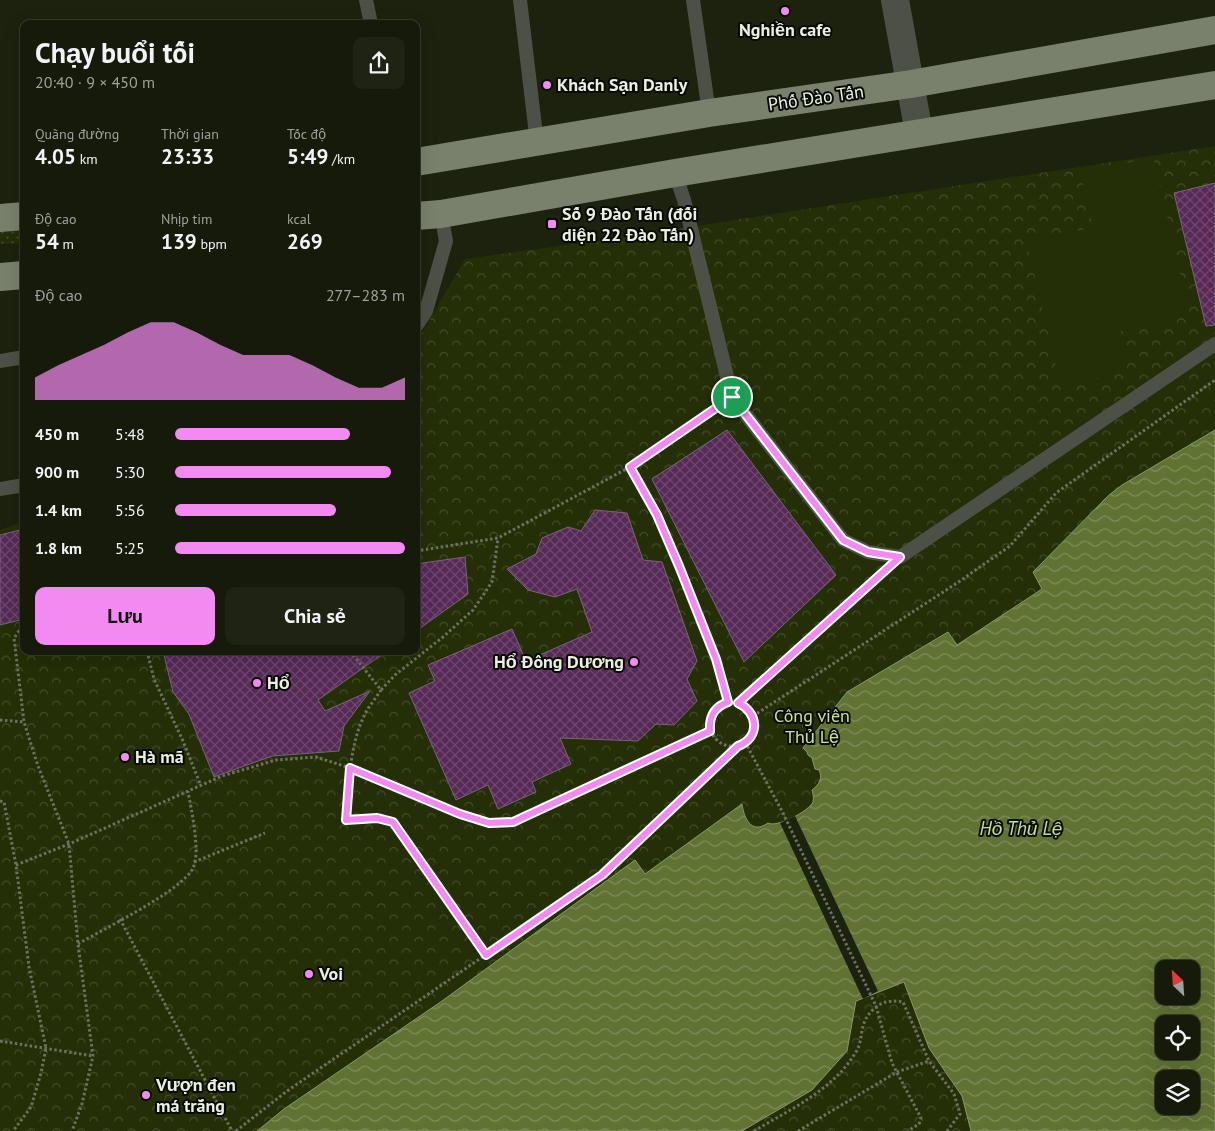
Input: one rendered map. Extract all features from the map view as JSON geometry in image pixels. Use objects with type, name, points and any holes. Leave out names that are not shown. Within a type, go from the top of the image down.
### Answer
[{"type":"main road","name":"Phố Đào Tấn","points":[[420,161],[709,113],[911,84],[1215,30]]},
{"type":"main road","points":[[429,215],[1215,85]]},
{"type":"main road","points":[[0,218],[20,216]]},
{"type":"main road","points":[[0,277],[20,275]]},
{"type":"street","points":[[895,0],[919,133]]},
{"type":"lane","points":[[366,0],[369,20]]},
{"type":"lane","points":[[520,0],[537,143]]},
{"type":"lane","points":[[693,0],[709,113]]},
{"type":"lane","points":[[675,173],[684,200],[732,397],[843,540],[868,552],[900,557],[1215,344]]},
{"type":"lane","points":[[420,320],[426,311],[446,242],[429,215]]},
{"type":"lane","points":[[0,361],[20,358]]},
{"type":"path","points":[[752,716],[957,583],[1010,546],[1056,494],[1215,380]]},
{"type":"path","points":[[420,550],[498,538],[630,467],[732,397]]},
{"type":"path","points":[[630,467],[657,515],[679,566],[716,659],[728,702]]},
{"type":"path","points":[[486,955],[393,822],[377,818],[346,820],[350,768],[364,716],[381,690],[395,675],[443,637],[473,610],[492,582],[498,538]]},
{"type":"path","points":[[738,703],[900,557]]},
{"type":"path","points":[[20,631],[14,638],[24,722],[38,766],[69,844],[78,944],[93,1056],[82,1104],[72,1131]]},
{"type":"path","points":[[149,655],[154,679],[184,741],[201,786]]},
{"type":"path","points":[[353,655],[381,690]]},
{"type":"path","points":[[120,919],[234,1131],[287,1091],[602,875],[738,746],[752,735],[754,729],[749,710],[738,703],[728,702],[715,709],[711,716],[710,731],[719,743],[731,747],[738,746]]},
{"type":"path","points":[[0,720],[24,722]]},
{"type":"path","points":[[16,865],[69,844],[222,776],[276,760],[316,757],[350,768],[489,823],[513,822],[710,731]]},
{"type":"path","points":[[745,742],[783,813],[876,1006],[892,1063],[921,1118],[919,1124],[908,1131]]},
{"type":"path","points":[[78,944],[174,888],[193,868],[196,851],[194,824],[188,791]]},
{"type":"path","points":[[0,801],[4,802],[16,865],[29,967],[46,1048],[31,1106],[13,1131]]},
{"type":"path","points":[[194,862],[265,833]]},
{"type":"path","points":[[754,1131],[812,1096],[840,1075],[857,1050],[866,1017],[876,1006],[895,1000],[903,1002],[929,1061],[954,1094],[960,1114],[947,1131]]},
{"type":"path","points":[[0,1041],[93,1056]]},
{"type":"path","points":[[798,1131],[897,1072],[929,1061]]},
{"type":"green space","name":"Công viên Thủ Lệ","points":[[1215,146],[1215,1131],[0,1131],[0,530],[20,522],[20,655],[420,655],[420,336],[465,259],[631,236]]},
{"type":"green space","points":[[1153,157],[1190,315],[1118,332],[1127,371],[1061,387],[1027,243],[1093,227],[1081,174]]},
{"type":"green space","points":[[20,230],[20,243],[0,244],[0,232]]},
{"type":"water","name":"Hồ Thủ Lệ","points":[[1215,430],[1215,1131],[971,1131],[962,1096],[929,1048],[904,982],[856,1001],[847,1051],[812,1090],[742,1131],[257,1131],[284,1109],[442,1001],[635,860],[645,874],[742,804],[749,823],[757,827],[768,823],[785,821],[806,810],[813,802],[812,790],[817,786],[821,776],[819,770],[815,769],[812,758],[803,748],[847,692],[948,632],[957,645],[1042,589],[1033,572],[1109,495],[1122,485]]},
{"type":"pier","points":[[795,816],[878,991],[863,999],[780,823]]},
{"type":"building","points":[[1215,183],[1215,325],[1206,326],[1174,193]]},
{"type":"building","points":[[727,430],[836,575],[744,662],[652,479]]},
{"type":"building","points":[[595,510],[627,513],[643,560],[662,562],[697,661],[687,679],[697,701],[674,725],[656,724],[638,741],[560,738],[571,764],[532,782],[536,792],[498,809],[488,785],[456,800],[409,693],[435,681],[428,665],[512,629],[526,661],[592,632],[577,589],[555,597],[528,590],[507,569],[536,554],[542,538],[568,527],[581,531]]},
{"type":"building","points":[[20,530],[20,620],[0,625],[0,535]]},
{"type":"building","points":[[465,557],[468,594],[420,628],[420,563]]},
{"type":"building","points":[[164,655],[381,655],[318,700],[325,711],[370,691],[344,726],[339,751],[272,756],[214,777],[189,714],[173,692]]},
{"type":"place","name":"Nghiền cafe","points":[[785,11]]},
{"type":"place","name":"Khách Sạn Danly","points":[[547,85]]},
{"type":"place","name":"Số 9 Đào Tấn (đối diện 22 Đào Tấn)","points":[[552,224]]},
{"type":"place","name":"Hổ Đông Dương","points":[[634,662]]},
{"type":"place","name":"Hổ","points":[[257,683]]},
{"type":"place","name":"Hà mã","points":[[125,757]]},
{"type":"place","name":"Voi","points":[[309,974]]},
{"type":"place","name":"Vượn đen má trắng","points":[[146,1095]]},
{"type":"route","points":[[732,397],[843,540],[868,552],[900,557],[738,703],[749,710],[754,722],[752,735],[748,740],[738,746],[602,875],[486,955],[393,822],[377,818],[346,820],[350,768],[460,814],[489,823],[513,822],[710,731],[711,716],[715,709],[728,702],[716,659],[657,515],[630,467],[732,397]]}]
